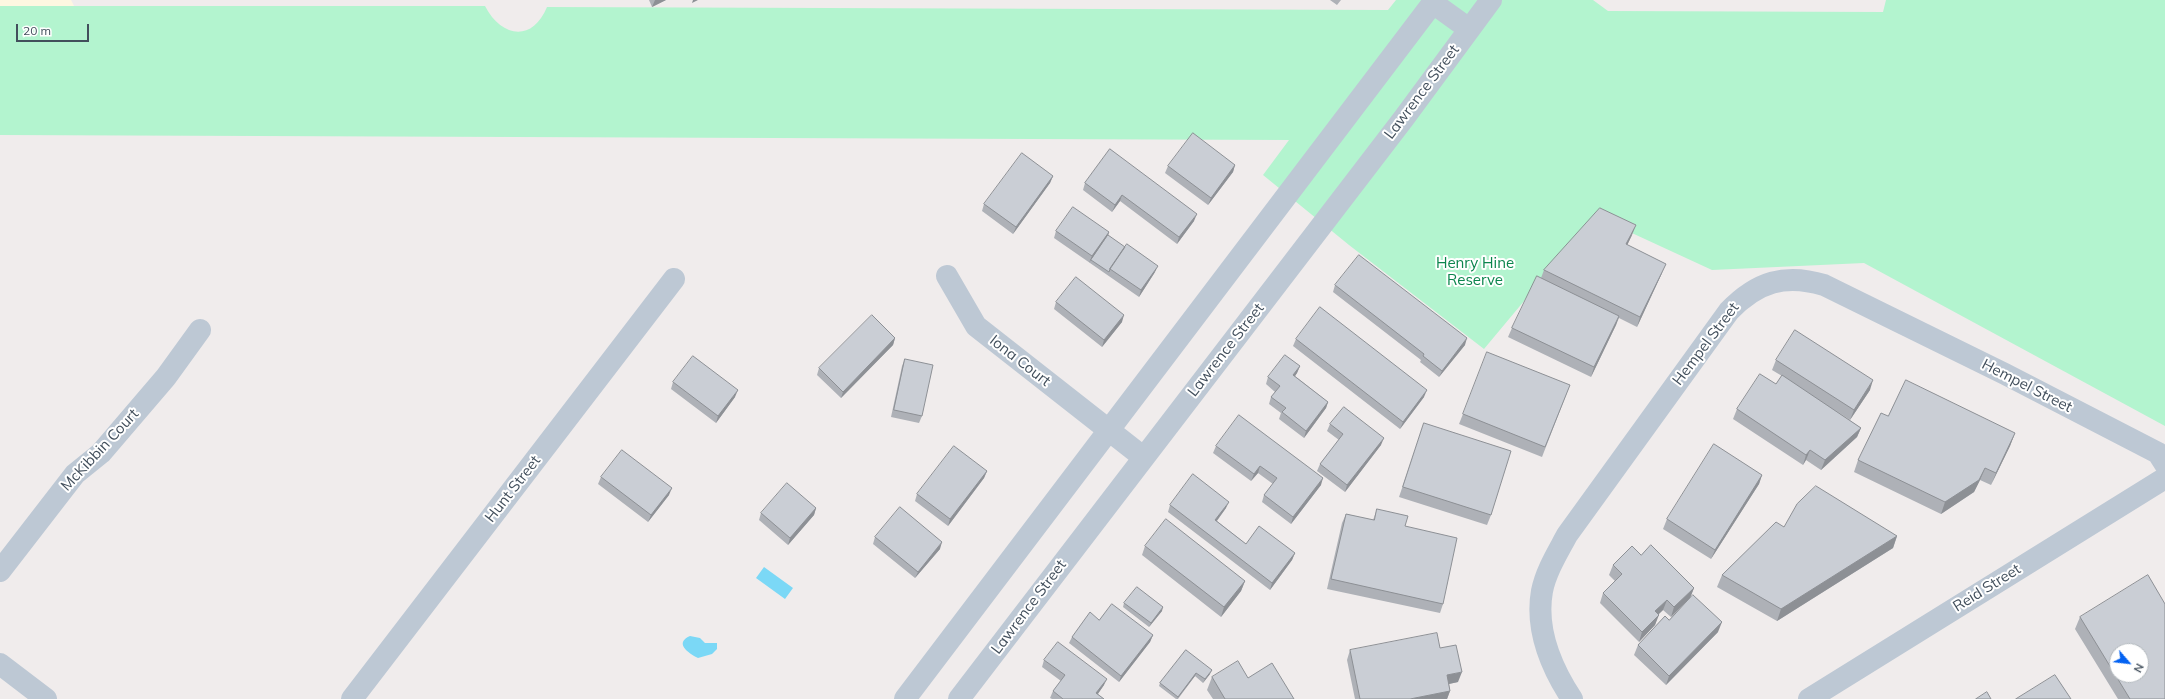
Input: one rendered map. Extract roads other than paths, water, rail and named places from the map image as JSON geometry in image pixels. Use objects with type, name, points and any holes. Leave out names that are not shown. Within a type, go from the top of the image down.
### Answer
[{"type":"street","name":"Lawrence Street","points":[[959,699],[1399,124],[1491,0]]},
{"type":"street","points":[[905,699],[1110,431],[1434,1],[1470,29]]},
{"type":"street","name":"Iona Court","points":[[947,276],[976,326],[1143,457]]},
{"type":"street","name":"Hunt Street","points":[[352,699],[674,279]]},
{"type":"street","name":"Hempel Street","points":[[1572,699],[1564,687],[1544,643],[1541,607],[1542,590],[1553,561],[1567,535],[1728,310],[1739,300],[1756,289],[1790,279],[1805,279],[1824,285],[1998,371],[2158,453],[2165,464]]},
{"type":"street","name":"McKibbin Court","points":[[0,571],[75,474],[101,453],[166,377],[200,330]]},
{"type":"street","name":"Reid Street","points":[[1809,699],[2165,478]]},
{"type":"street","points":[[0,664],[46,699]]},
{"type":"water","points":[[764,567],[793,588],[785,599],[756,578]]},
{"type":"water","points":[[690,636],[700,638],[705,643],[717,643],[717,649],[712,654],[698,658],[684,648],[683,642]]},
{"type":"park label","name":"Henry Hine Reserve","points":[[1475,272]]}]
